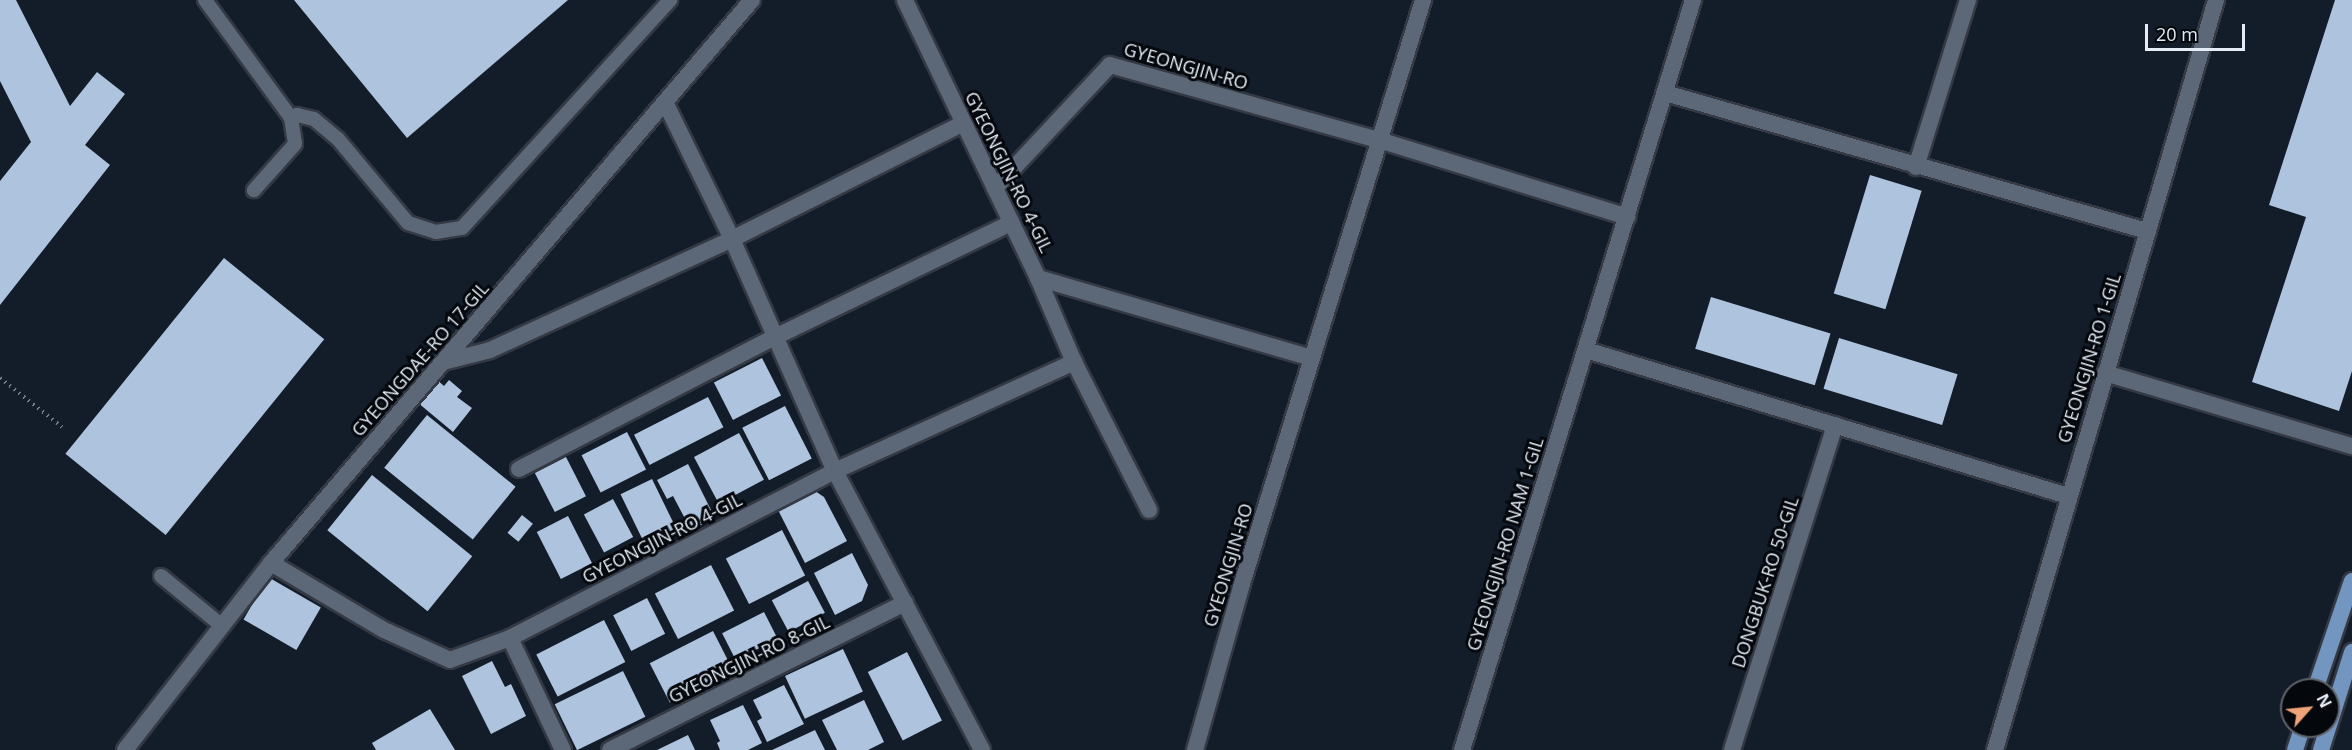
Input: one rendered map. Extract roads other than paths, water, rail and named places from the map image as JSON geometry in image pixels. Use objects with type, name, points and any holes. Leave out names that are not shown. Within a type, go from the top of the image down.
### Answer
[{"type":"main road","points":[[2319,678],[2352,581]]},
{"type":"main road","points":[[2321,750],[2352,652]]},
{"type":"street","name":"GYEONGDAE-RO 17-GIL","points":[[125,750],[271,563],[752,0]]},
{"type":"street","name":"GYEONGJIN-RO 4-GIL","points":[[905,0],[1038,278],[1074,362],[1149,510]]},
{"type":"street","name":"GYEONGJIN-RO","points":[[1196,750],[1241,587],[1423,0]]},
{"type":"street","name":"GYEONGJIN-RO NAM 1-GIL","points":[[1462,750],[1693,0]]},
{"type":"street","points":[[1916,167],[1968,0]]},
{"type":"street","name":"GYEONGJIN-RO 1-GIL","points":[[1995,750],[2216,0]]},
{"type":"street","name":"GYEONGJIN-RO","points":[[995,188],[1110,65],[1379,140],[1627,217]]},
{"type":"street","points":[[1665,93],[1916,167],[2147,231]]},
{"type":"street","points":[[665,102],[732,239],[835,471],[982,750]]},
{"type":"street","points":[[443,362],[490,350],[732,239],[964,123]]},
{"type":"street","points":[[519,469],[775,337],[1011,223]]},
{"type":"street","points":[[1038,278],[1312,358]]},
{"type":"street","points":[[1586,350],[2068,496]]},
{"type":"street","name":"GYEONGJIN-RO 4-GIL","points":[[271,563],[384,630],[450,660],[510,638],[835,471],[1074,362]]},
{"type":"street","points":[[2105,372],[2352,446]]},
{"type":"street","name":"DONGBUK-RO 50-GIL","points":[[1732,750],[1835,425]]},
{"type":"street","name":"GYEONGJIN-RO 8-GIL","points":[[610,750],[905,603]]},
{"type":"street","points":[[510,638],[563,750]]},
{"type":"lane","points":[[206,0],[291,118],[295,144],[254,190]]},
{"type":"lane","points":[[291,118],[297,115],[314,119],[338,139],[408,223],[435,232],[462,228],[669,0]]},
{"type":"lane","points":[[161,576],[222,626]]}]
